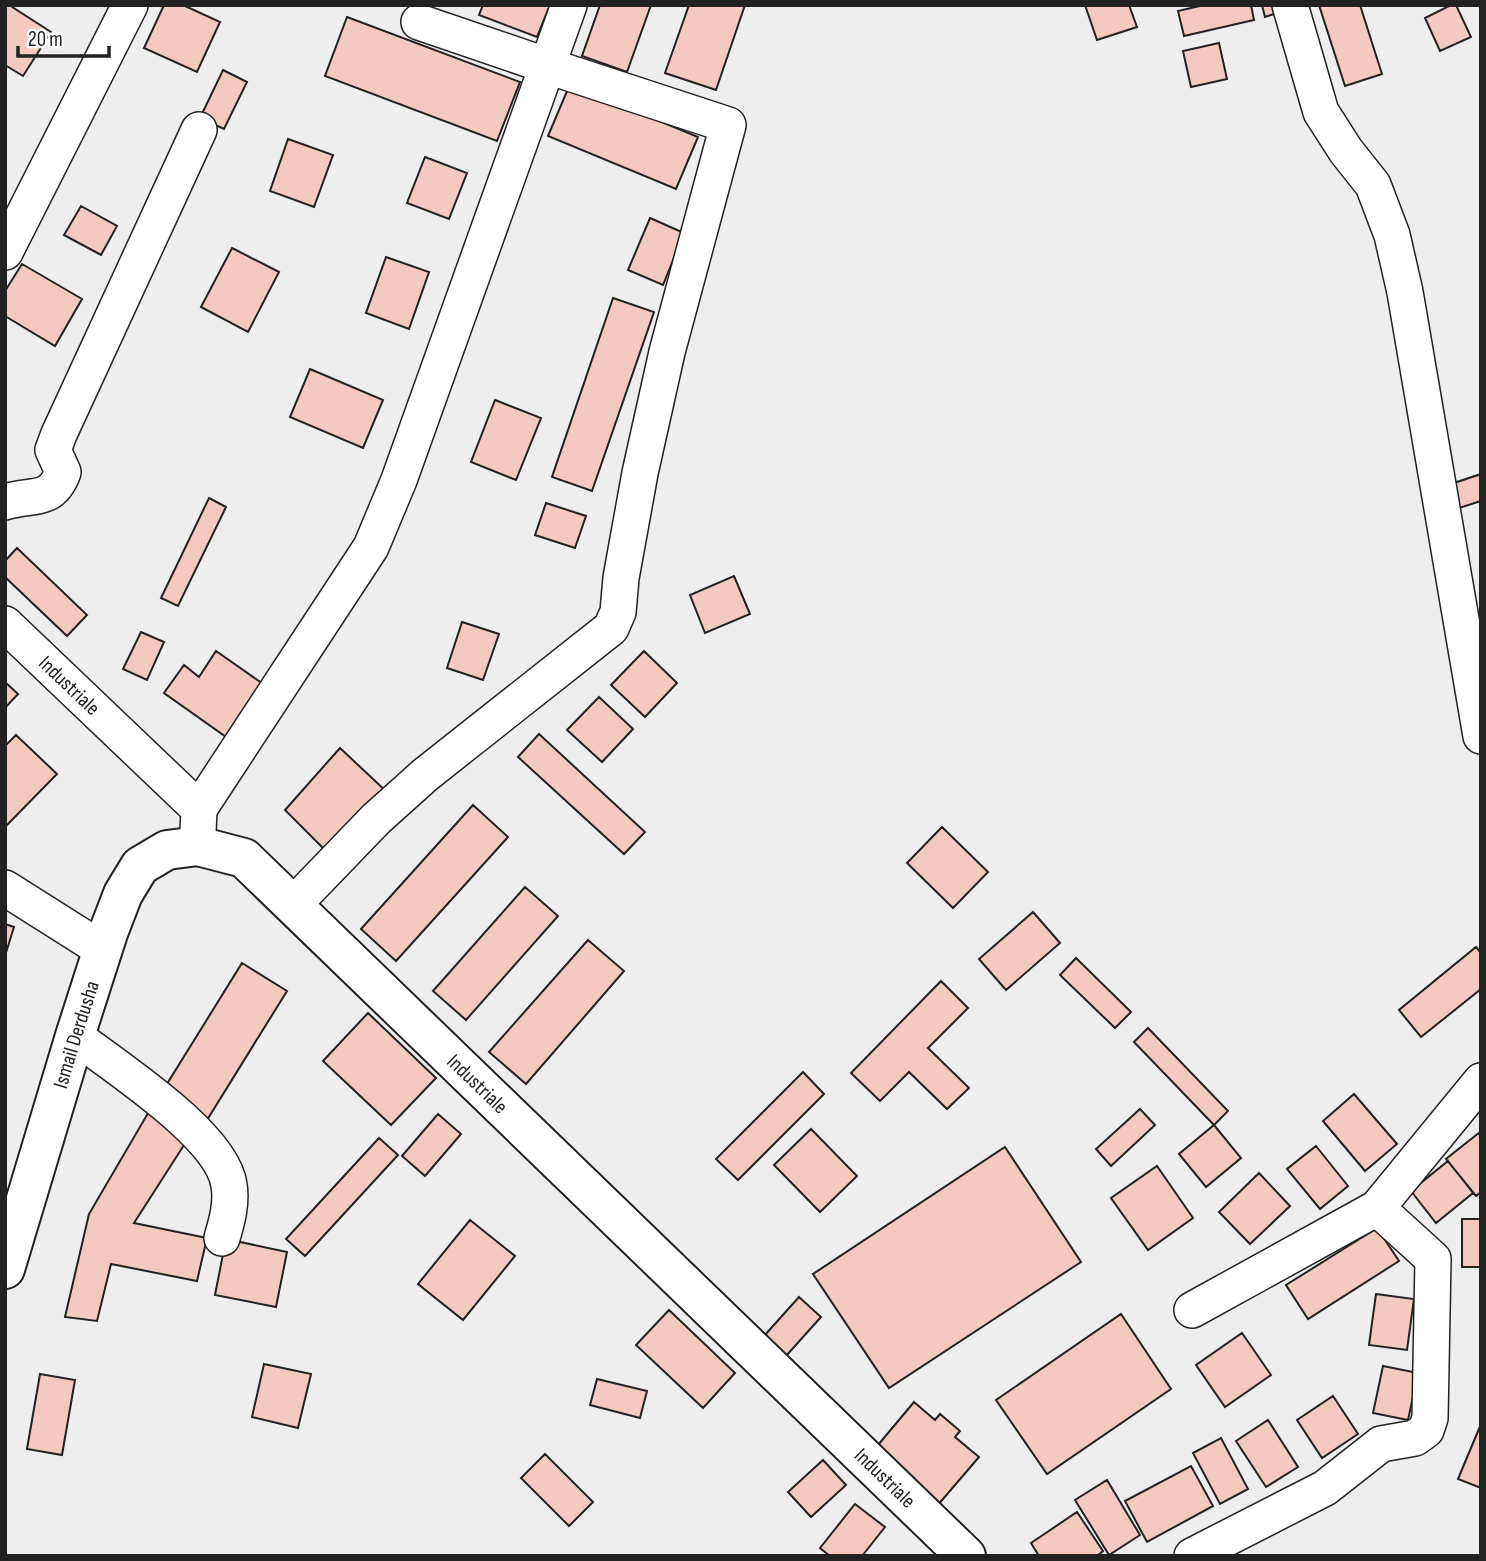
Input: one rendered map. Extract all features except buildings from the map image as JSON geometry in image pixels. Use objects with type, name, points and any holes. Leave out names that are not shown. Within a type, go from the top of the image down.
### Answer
[{"type":"main road","name":"Industriale","points":[[198,846],[244,858],[294,904],[966,1556]]},
{"type":"main road","name":"Ismail Derdusha","points":[[5,1269],[75,1036],[123,894],[140,866],[167,850],[198,846]]},
{"type":"street","points":[[5,251],[130,5]]},
{"type":"street","points":[[198,846],[199,808],[371,547],[399,480],[569,5]]},
{"type":"street","points":[[1290,5],[1321,111],[1346,151],[1373,185],[1392,236],[1405,292],[1481,736]]},
{"type":"street","points":[[294,904],[367,827],[425,775],[611,628],[618,612],[621,578],[640,473],[667,352],[728,125],[419,22]]},
{"type":"street","points":[[5,502],[44,496],[58,485],[63,472],[53,450],[59,434],[199,130]]},
{"type":"street","name":"Industriale","points":[[5,624],[199,808]]},
{"type":"street","points":[[5,888],[103,950]]},
{"type":"street","points":[[75,1036],[168,1107],[197,1132],[219,1159],[229,1183],[229,1212],[222,1238]]},
{"type":"street","points":[[1192,1310],[1377,1208],[1481,1081]]},
{"type":"street","points":[[1192,1556],[1325,1488],[1381,1444],[1415,1438],[1426,1430],[1430,1418],[1433,1259],[1377,1208]]},
{"type":"shaded area","points":[[5,5],[1481,5],[1481,1556],[5,1556]]}]
